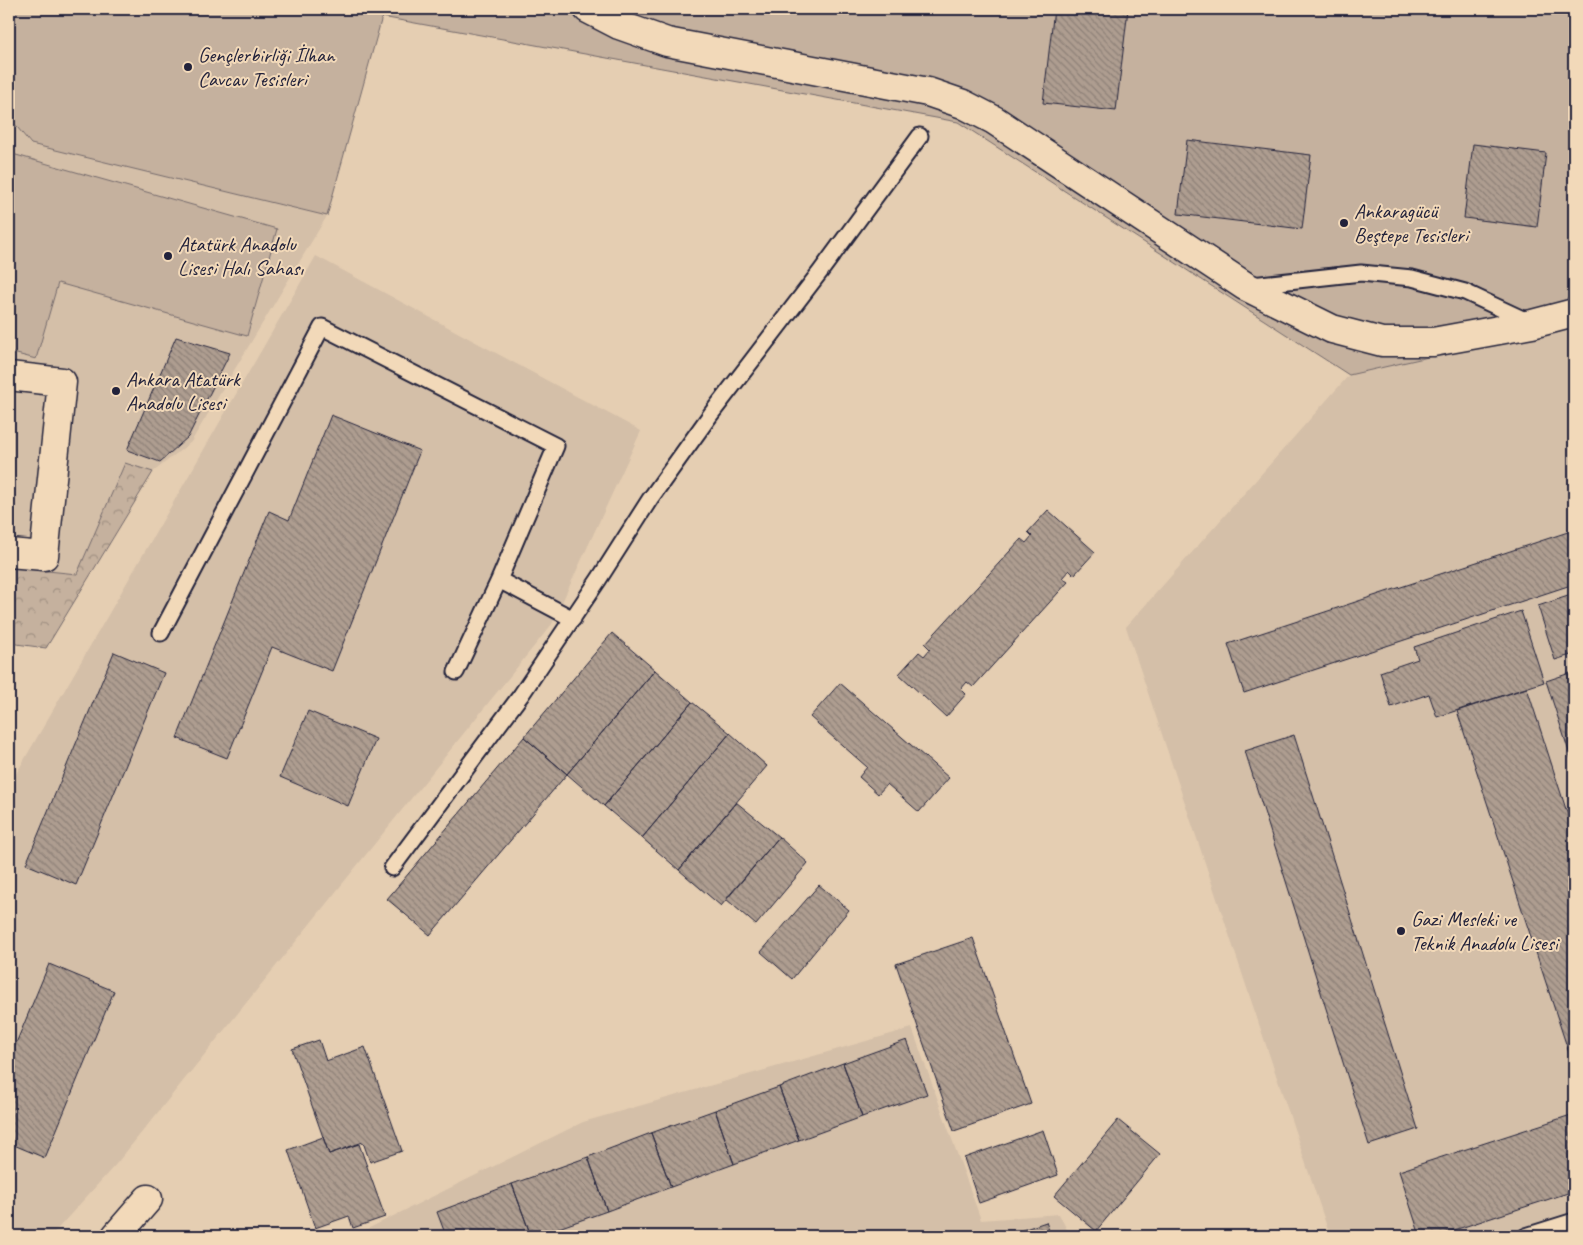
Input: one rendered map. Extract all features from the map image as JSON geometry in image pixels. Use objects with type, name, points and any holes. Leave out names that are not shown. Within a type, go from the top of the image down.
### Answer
[{"type":"street","points":[[588,9],[619,25],[666,42],[928,92],[963,104],[994,120],[1245,286],[1332,329],[1382,342],[1433,342],[1532,324],[1574,313]]},
{"type":"street","points":[[9,376],[62,382],[44,556],[9,553]]},
{"type":"street","points":[[116,1236],[148,1198]]},
{"type":"lane","points":[[392,868],[521,696],[573,619],[650,498],[710,414],[820,272],[920,136]]},
{"type":"lane","points":[[1245,286],[1361,273],[1412,278],[1465,292],[1532,324]]},
{"type":"lane","points":[[161,633],[322,328],[556,446],[499,580],[456,672]]},
{"type":"lane","points":[[499,580],[573,619]]},
{"type":"lane","points":[[1526,1236],[1574,1221]]},
{"type":"shaded area","name":"Ankara Atatürk Anadolu Lisesi","points":[[9,117],[31,144],[327,216],[191,442],[153,472],[46,648],[9,643]]},
{"type":"shaded area","points":[[316,256],[641,431],[552,624],[117,1163],[51,1236],[9,1236],[9,786]]},
{"type":"shaded area","name":"Gazi Mesleki ve Teknik Anadolu Lisesi","points":[[1574,324],[1574,1236],[1330,1236],[1126,627],[1349,375]]},
{"type":"shaded area","points":[[912,1028],[981,1220],[1059,1214],[1070,1236],[353,1236],[583,1122]]},
{"type":"green space","name":"Ankaragücü Beştepe Tesisleri","points":[[9,9],[1574,9],[1574,324],[1349,375],[958,122],[382,17],[327,216],[31,144],[9,117]]},
{"type":"green space","name":"Atatürk Anadolu Lisesi Halı Sahası","points":[[9,153],[277,229],[247,336],[58,283],[36,359],[9,352]]},
{"type":"green space","points":[[125,463],[153,472],[46,648],[9,643],[9,567],[77,574]]},
{"type":"building","points":[[1054,9],[1128,9],[1116,111],[1043,103]]},
{"type":"building","points":[[1187,140],[1311,155],[1302,229],[1178,214]]},
{"type":"building","points":[[1473,144],[1546,153],[1537,227],[1464,218]]},
{"type":"building","points":[[176,337],[230,353],[188,437],[160,462],[127,450]]},
{"type":"building","points":[[331,415],[420,451],[332,671],[272,647],[227,758],[177,738],[269,511],[289,520]]},
{"type":"building","points":[[1048,510],[1095,552],[1074,575],[1069,570],[1062,578],[1068,582],[973,687],[967,682],[961,689],[966,694],[946,717],[899,674],[919,652],[924,656],[930,649],[925,644],[1021,539],[1026,543],[1032,536],[1028,532]]},
{"type":"building","points":[[1574,530],[1574,584],[1244,693],[1228,644]]},
{"type":"building","points":[[1574,594],[1574,654],[1555,660],[1538,606]]},
{"type":"building","points":[[1521,611],[1544,682],[1437,717],[1429,694],[1391,707],[1380,672],[1418,659],[1414,647]]},
{"type":"building","points":[[612,633],[655,670],[567,774],[524,737]]},
{"type":"building","points":[[114,652],[164,673],[76,885],[26,864]]},
{"type":"building","points":[[655,670],[692,702],[604,806],[567,774]]},
{"type":"building","points":[[1570,673],[1574,687],[1574,767],[1546,681]]},
{"type":"building","points":[[840,683],[949,778],[919,812],[887,784],[878,794],[859,777],[867,767],[810,717]]},
{"type":"building","points":[[1527,688],[1574,834],[1574,1051],[1569,1053],[1457,711]]},
{"type":"building","points":[[692,702],[730,733],[642,838],[604,806]]},
{"type":"building","points":[[308,711],[376,739],[348,806],[280,777]]},
{"type":"building","points":[[730,733],[767,766],[679,870],[642,838]]},
{"type":"building","points":[[1294,735],[1418,1129],[1369,1145],[1245,751]]},
{"type":"building","points":[[524,737],[567,774],[430,935],[387,899]]},
{"type":"building","points":[[736,802],[779,837],[721,906],[679,870]]},
{"type":"building","points":[[779,837],[808,863],[756,925],[726,899]]},
{"type":"building","points":[[819,885],[849,910],[792,979],[761,952]]},
{"type":"building","points":[[973,938],[1031,1104],[954,1131],[896,964]]},
{"type":"building","points":[[49,964],[114,991],[45,1158],[9,1143],[9,1060]]},
{"type":"building","points":[[319,1040],[326,1061],[365,1047],[402,1151],[370,1162],[363,1142],[329,1154],[292,1049]]},
{"type":"building","points":[[907,1040],[927,1094],[862,1117],[843,1063]]},
{"type":"building","points":[[843,1063],[862,1117],[799,1140],[779,1087]]},
{"type":"building","points":[[779,1087],[799,1140],[734,1164],[715,1110]]},
{"type":"building","points":[[715,1110],[734,1164],[671,1187],[651,1133]]},
{"type":"building","points":[[1574,1114],[1574,1191],[1436,1236],[1420,1236],[1399,1171]]},
{"type":"building","points":[[1118,1120],[1160,1154],[1096,1231],[1054,1196]]},
{"type":"building","points":[[1043,1130],[1058,1175],[979,1203],[964,1158]]},
{"type":"building","points":[[651,1133],[671,1187],[607,1211],[588,1157]]},
{"type":"building","points":[[323,1137],[329,1154],[359,1144],[385,1217],[353,1228],[349,1216],[315,1228],[288,1150]]},
{"type":"building","points":[[588,1157],[607,1211],[536,1236],[531,1236],[512,1184]]},
{"type":"building","points":[[512,1184],[531,1236],[446,1236],[437,1212]]},
{"type":"building","points":[[1046,1222],[1051,1236],[1005,1236]]},
{"type":"place","name":"Gençlerbirliği İlhan Cavcav Tesisleri","points":[[188,67]]},
{"type":"place","name":"Ankaragücü Beştepe Tesisleri","points":[[1344,223]]},
{"type":"place","name":"Atatürk Anadolu Lisesi Halı Sahası","points":[[168,256]]},
{"type":"place","name":"Ankara Atatürk Anadolu Lisesi","points":[[116,391]]},
{"type":"place","name":"Gazi Mesleki ve Teknik Anadolu Lisesi","points":[[1401,931]]}]
